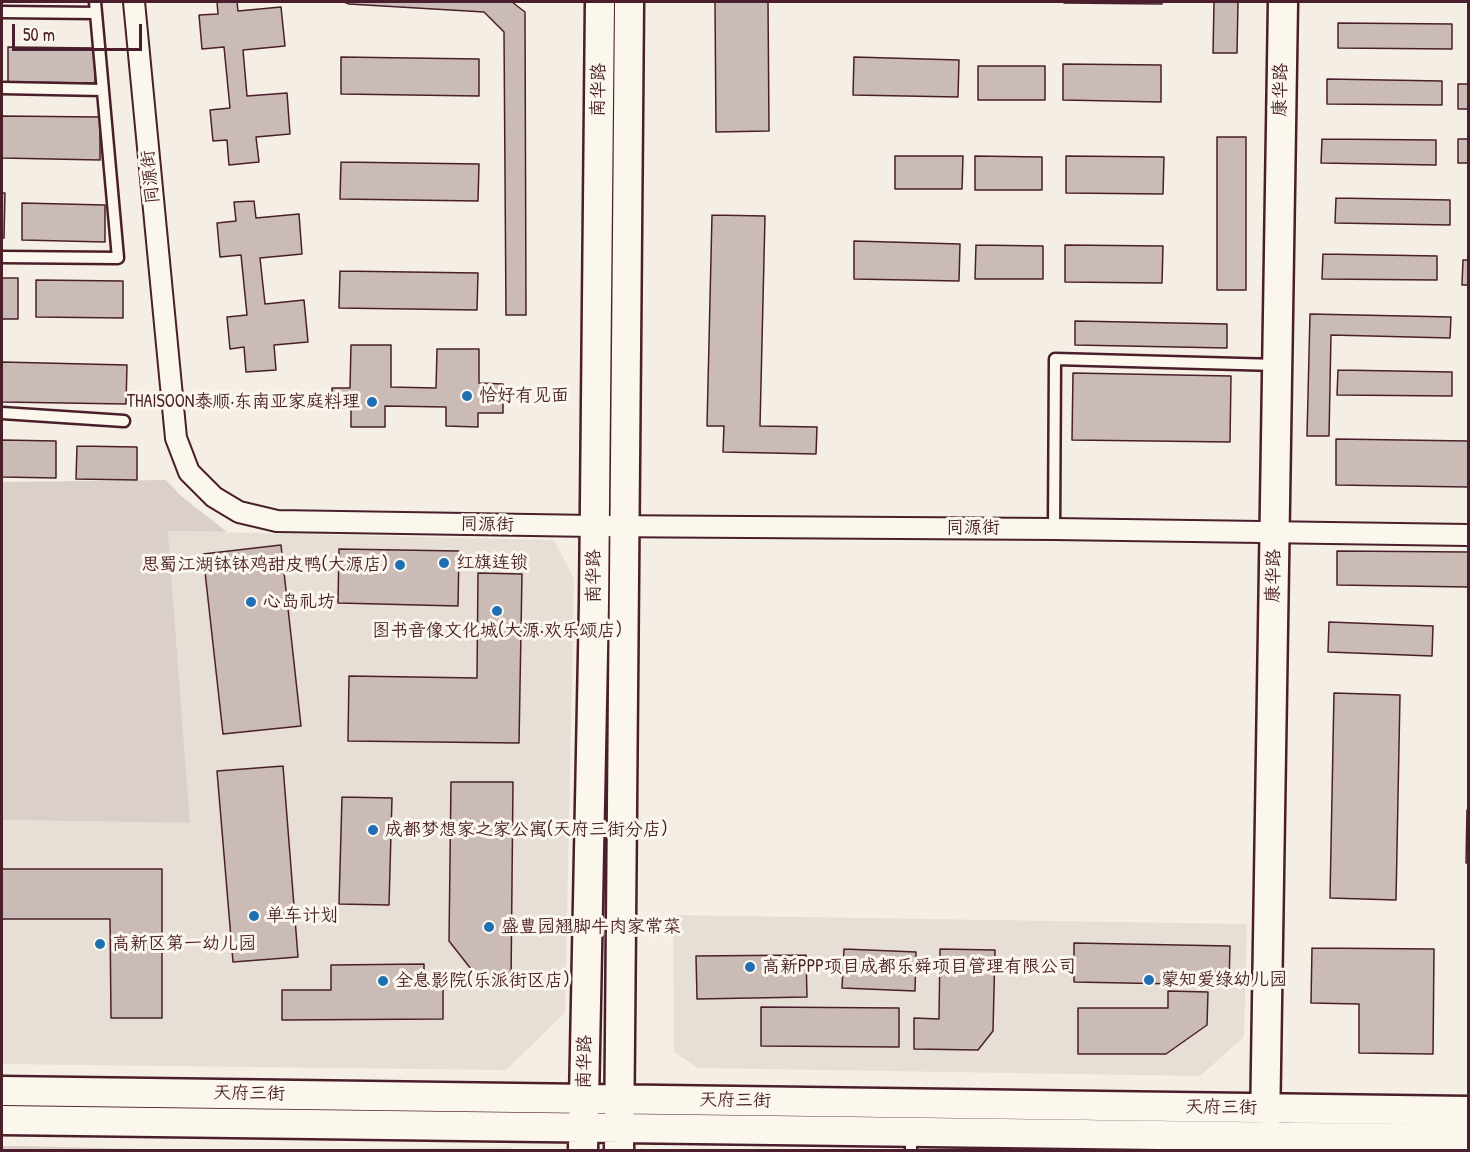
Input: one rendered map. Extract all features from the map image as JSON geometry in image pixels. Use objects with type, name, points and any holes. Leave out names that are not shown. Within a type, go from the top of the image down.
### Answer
[{"type":"street","name":"同源街","points":[[134,2],[176,438],[189,472],[214,497],[240,512],[277,521],[1468,535]]},
{"type":"street","name":"南华路","points":[[583,1139],[594,526],[600,2]]},
{"type":"street","name":"南华路","points":[[619,1139],[629,2]]},
{"type":"street","name":"康华路","points":[[1265,1132],[1283,2]]},
{"type":"street","name":"天府三街","points":[[2,1091],[619,1099],[1265,1132],[1468,1139]]},
{"type":"street","name":"天府三街","points":[[2,1120],[583,1139],[911,1141],[1265,1132],[1468,1111]]},
{"type":"lane","points":[[2,257],[118,258],[95,2]]},
{"type":"lane","points":[[2,12],[96,13]]},
{"type":"lane","points":[[2,88],[103,90]]},
{"type":"lane","points":[[1054,529],[1055,359],[1277,365]]},
{"type":"lane","points":[[2,413],[124,421]]},
{"type":"shaded area","points":[[166,480],[181,496],[227,532],[168,531],[190,823],[2,820],[2,482]]},
{"type":"shaded area","points":[[168,531],[554,540],[574,579],[565,1013],[506,1070],[2,1064],[2,820],[190,823]]},
{"type":"shaded area","points":[[673,915],[1247,924],[1244,1037],[1200,1076],[698,1068],[674,1052]]},
{"type":"shaded area","points":[[2,1146],[23,1146],[176,1150],[2,1150]]},
{"type":"shaded area","points":[[511,1147],[514,1150],[261,1150]]},
{"type":"building","points":[[217,2],[237,2],[238,11],[281,7],[285,46],[243,50],[247,96],[287,93],[290,134],[256,137],[259,162],[229,165],[227,140],[213,141],[210,110],[230,108],[224,47],[202,49],[199,15],[218,14]]},
{"type":"building","points":[[344,2],[512,2],[525,12],[526,315],[506,315],[504,32],[484,12]]},
{"type":"building","points":[[715,2],[768,2],[769,131],[716,132]]},
{"type":"building","points":[[1162,2],[1162,4],[1064,3]]},
{"type":"building","points":[[1214,2],[1238,2],[1237,53],[1213,53]]},
{"type":"building","points":[[1338,23],[1452,24],[1452,49],[1338,48]]},
{"type":"building","points":[[8,47],[95,48],[95,83],[8,82]]},
{"type":"building","points":[[341,57],[479,59],[479,96],[341,94]]},
{"type":"building","points":[[854,57],[959,60],[958,97],[853,95]]},
{"type":"building","points":[[1063,64],[1161,65],[1161,102],[1063,100]]},
{"type":"building","points":[[978,66],[1045,66],[1045,100],[978,100]]},
{"type":"building","points":[[1327,79],[1442,81],[1442,105],[1327,104]]},
{"type":"building","points":[[1458,84],[1468,84],[1468,109],[1458,109]]},
{"type":"building","points":[[2,116],[100,117],[100,160],[2,158]]},
{"type":"building","points":[[1217,137],[1246,137],[1246,290],[1217,290]]},
{"type":"building","points":[[1322,139],[1436,140],[1436,165],[1321,163]]},
{"type":"building","points":[[1458,139],[1468,139],[1468,163],[1458,163]]},
{"type":"building","points":[[895,156],[963,156],[962,189],[895,189]]},
{"type":"building","points":[[975,156],[1042,157],[1042,190],[975,190]]},
{"type":"building","points":[[1066,156],[1164,157],[1163,194],[1066,193]]},
{"type":"building","points":[[341,162],[479,164],[478,201],[340,199]]},
{"type":"building","points":[[2,193],[5,193],[4,238],[2,238]]},
{"type":"building","points":[[1336,198],[1450,200],[1450,225],[1335,223]]},
{"type":"building","points":[[254,201],[256,218],[299,214],[302,254],[260,258],[265,304],[304,300],[308,342],[274,345],[276,370],[246,372],[244,347],[230,349],[227,317],[247,315],[241,255],[220,257],[217,223],[236,221],[234,202]]},
{"type":"building","points":[[22,203],[105,205],[105,242],[22,240]]},
{"type":"building","points":[[712,215],[765,216],[760,426],[817,427],[816,454],[723,452],[724,426],[707,426]]},
{"type":"building","points":[[854,241],[960,244],[959,281],[854,279]]},
{"type":"building","points":[[976,245],[1043,246],[1043,279],[975,279]]},
{"type":"building","points":[[1065,245],[1163,246],[1162,283],[1065,282]]},
{"type":"building","points":[[1323,254],[1437,256],[1437,280],[1322,279]]},
{"type":"building","points":[[1463,260],[1468,260],[1468,285],[1462,285]]},
{"type":"building","points":[[340,271],[478,273],[477,310],[339,308]]},
{"type":"building","points":[[2,278],[18,278],[18,319],[2,319]]},
{"type":"building","points":[[36,280],[123,281],[123,318],[36,317]]},
{"type":"building","points":[[1310,314],[1451,317],[1450,338],[1331,335],[1329,436],[1307,436]]},
{"type":"building","points":[[1075,321],[1227,324],[1227,348],[1075,345]]},
{"type":"building","points":[[351,345],[391,345],[391,387],[436,388],[437,349],[479,349],[479,383],[503,384],[503,413],[478,413],[478,427],[446,426],[446,407],[385,406],[385,427],[351,427],[351,408],[332,408],[332,388],[350,388]]},
{"type":"building","points":[[2,362],[127,365],[126,404],[2,402]]},
{"type":"building","points":[[1338,370],[1452,372],[1452,396],[1337,395]]},
{"type":"building","points":[[1073,373],[1231,376],[1230,442],[1072,440]]},
{"type":"building","points":[[1336,439],[1468,441],[1468,487],[1336,485]]},
{"type":"building","points":[[2,440],[56,441],[56,478],[2,477]]},
{"type":"building","points":[[77,446],[137,447],[137,480],[76,479]]},
{"type":"building","points":[[281,545],[301,726],[223,734],[203,554]]},
{"type":"building","points":[[339,549],[459,551],[458,606],[338,603]]},
{"type":"building","points":[[1337,551],[1468,552],[1468,587],[1337,585]]},
{"type":"building","points":[[478,573],[522,574],[519,743],[348,741],[349,676],[477,678]]},
{"type":"building","points":[[1329,622],[1433,626],[1432,656],[1328,652]]},
{"type":"building","points":[[1334,693],[1400,695],[1396,900],[1330,898]]},
{"type":"building","points":[[283,766],[298,957],[233,962],[217,771]]},
{"type":"building","points":[[451,782],[513,782],[511,983],[482,983],[449,941]]},
{"type":"building","points":[[342,797],[392,798],[389,905],[339,904]]},
{"type":"building","points":[[1467,810],[1468,863],[1466,863]]},
{"type":"building","points":[[2,869],[162,869],[162,1018],[111,1018],[110,919],[2,919]]},
{"type":"building","points":[[1074,943],[1230,946],[1229,985],[1074,982]]},
{"type":"building","points":[[1312,948],[1434,949],[1433,1054],[1359,1053],[1359,1004],[1311,1003]]},
{"type":"building","points":[[844,949],[916,952],[915,991],[842,988]]},
{"type":"building","points":[[940,949],[995,950],[993,1031],[978,1050],[914,1049],[914,1018],[939,1019]]},
{"type":"building","points":[[806,955],[807,997],[697,999],[696,956]]},
{"type":"building","points":[[424,964],[424,988],[443,988],[443,1019],[282,1020],[282,990],[331,990],[331,965]]},
{"type":"building","points":[[1168,991],[1208,992],[1207,1025],[1166,1054],[1078,1054],[1078,1008],[1168,1008]]},
{"type":"building","points":[[761,1007],[899,1008],[899,1047],[761,1046]]},
{"type":"place","name":"恰好有见面","points":[[467,396]]},
{"type":"place","name":"THAISOON泰顺·东南亚家庭料理","points":[[372,402]]},
{"type":"place","name":"红旗连锁","points":[[444,563]]},
{"type":"place","name":"思蜀江湖钵钵鸡甜皮鸭(大源店)","points":[[400,565]]},
{"type":"place","name":"心岛礼坊","points":[[251,602]]},
{"type":"place","name":"图书音像文化城(大源·欢乐颂店)","points":[[497,611]]},
{"type":"place","name":"成都梦想家之家公寓(天府三街分店)","points":[[373,830]]},
{"type":"place","name":"单车计划","points":[[254,916]]},
{"type":"place","name":"盛豊园翘脚牛肉家常菜","points":[[489,927]]},
{"type":"place","name":"高新区第一幼儿园","points":[[100,944]]},
{"type":"place","name":"高新PPP项目成都乐舜项目管理有限公司","points":[[750,967]]},
{"type":"place","name":"蒙知爱绿幼儿园","points":[[1149,980]]},
{"type":"place","name":"全息影院(乐派街区店)","points":[[383,981]]}]
